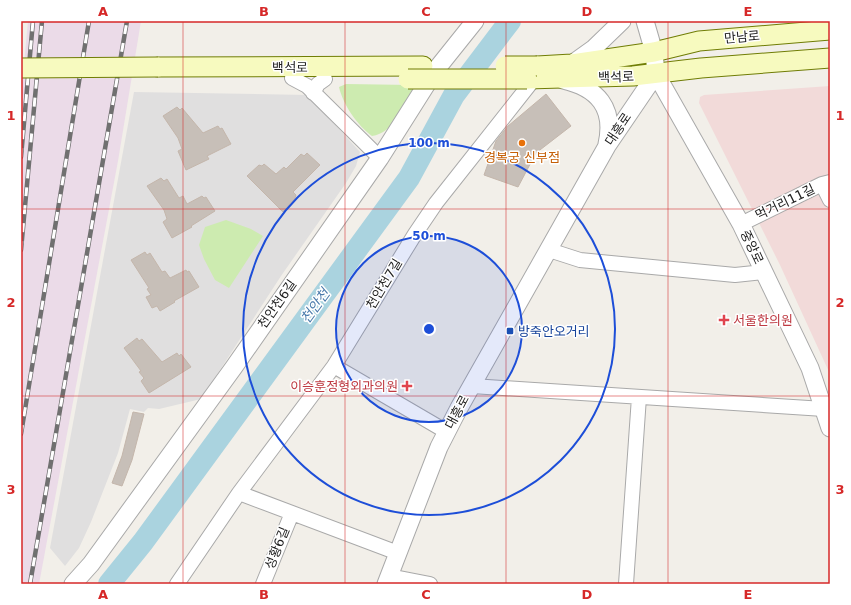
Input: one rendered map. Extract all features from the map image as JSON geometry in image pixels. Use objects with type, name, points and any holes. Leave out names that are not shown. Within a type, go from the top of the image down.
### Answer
[{"type":"main road","name":"만남로","points":[[654,52],[699,41],[830,30]]},
{"type":"main road","points":[[753,36],[745,42],[740,51],[741,56],[745,60],[756,64]]},
{"type":"main road","name":"백석로","points":[[158,73],[292,78],[319,86],[408,79],[533,75],[572,64],[654,52]]},
{"type":"main road","points":[[656,74],[701,68],[830,58]]},
{"type":"main road","name":"백석로","points":[[158,73],[423,66],[533,75],[555,79],[656,74]]},
{"type":"main road","points":[[21,68],[158,73]]},
{"type":"main road","points":[[21,77],[158,73]]},
{"type":"street","name":"천안천6길","points":[[74,584],[91,564],[225,379],[380,158],[435,71],[475,21]]},
{"type":"street","points":[[572,64],[593,50],[622,21]]},
{"type":"street","points":[[645,21],[654,52],[656,74]]},
{"type":"street","name":"대흥로","points":[[388,580],[447,432],[607,146],[656,74]]},
{"type":"street","name":"중앙로","points":[[656,74],[741,224],[810,368],[830,428]]},
{"type":"street","name":"천안천7길","points":[[177,584],[239,493],[334,366],[415,234],[436,203],[533,75]]},
{"type":"street","points":[[555,79],[579,84],[591,90],[605,107],[609,120],[607,146]]},
{"type":"street","points":[[319,86],[380,158]]},
{"type":"street","points":[[826,183],[830,200]]},
{"type":"street","name":"먹거리11길","points":[[741,224],[826,183]]},
{"type":"street","points":[[550,250],[580,260],[735,275],[764,272]]},
{"type":"street","points":[[334,366],[447,432]]},
{"type":"street","points":[[472,386],[824,409]]},
{"type":"street","points":[[626,584],[639,397]]},
{"type":"street","points":[[239,493],[398,553]]},
{"type":"street","name":"성황6길","points":[[263,584],[292,513]]},
{"type":"street","points":[[388,580],[430,584]]},
{"type":"shaded area","points":[[28,21],[141,21],[118,161],[39,584],[21,584],[21,95]]},
{"type":"shaded area","points":[[830,86],[830,374],[780,265],[699,103],[700,97],[704,95]]},
{"type":"shaded area","points":[[134,92],[308,95],[360,152],[356,166],[346,183],[281,276],[201,399],[159,409],[148,408],[144,412],[130,409],[118,453],[91,522],[79,548],[65,566],[50,548]]},
{"type":"green space","points":[[346,84],[412,85],[415,88],[398,117],[392,124],[380,134],[372,136],[356,121],[344,101],[339,87]]},
{"type":"green space","points":[[226,220],[251,229],[263,236],[229,288],[215,280],[204,259],[199,245],[205,227]]},
{"type":"building","name":"경복궁 신부점","points":[[546,94],[571,126],[536,153],[518,187],[484,175],[496,141],[508,126]]},
{"type":"building","points":[[177,107],[180,110],[182,108],[203,133],[218,126],[220,129],[222,128],[231,144],[207,156],[209,159],[186,170],[178,151],[182,149],[178,138],[163,116]]},
{"type":"building","points":[[307,153],[320,165],[293,192],[296,195],[295,198],[283,212],[247,176],[259,165],[262,166],[264,164],[276,174],[284,167],[286,169],[301,154],[304,156]]},
{"type":"building","points":[[161,178],[164,181],[167,179],[179,198],[183,196],[187,204],[202,196],[204,198],[206,197],[215,211],[191,226],[192,227],[172,238],[163,222],[167,219],[164,210],[147,186]]},
{"type":"building","points":[[145,252],[147,255],[150,253],[162,272],[165,271],[170,278],[186,270],[187,272],[189,271],[199,287],[160,311],[157,306],[152,308],[146,297],[151,295],[147,289],[149,288],[131,260]]},
{"type":"building","points":[[137,338],[139,341],[142,339],[162,362],[177,353],[179,356],[181,354],[191,367],[149,393],[141,381],[144,378],[139,372],[141,371],[124,348]]},
{"type":"building","points":[[133,412],[144,414],[132,460],[122,486],[112,483],[122,456]]},
{"type":"waterway","name":"천안천","points":[[109,584],[143,542],[409,178],[454,95],[510,21]]},
{"type":"railway","points":[[21,157],[33,21]]},
{"type":"railway","points":[[21,250],[42,21]]},
{"type":"railway","points":[[21,434],[89,21]]},
{"type":"railway","points":[[30,584],[127,21]]},
{"type":"place","name":"경복궁 신부점","points":[[522,143]]},
{"type":"place","name":"서울한의원","points":[[724,320]]},
{"type":"place","name":"방죽안오거리","points":[[510,331]]},
{"type":"place","name":"이승훈정형외과의원","points":[[407,386]]}]
